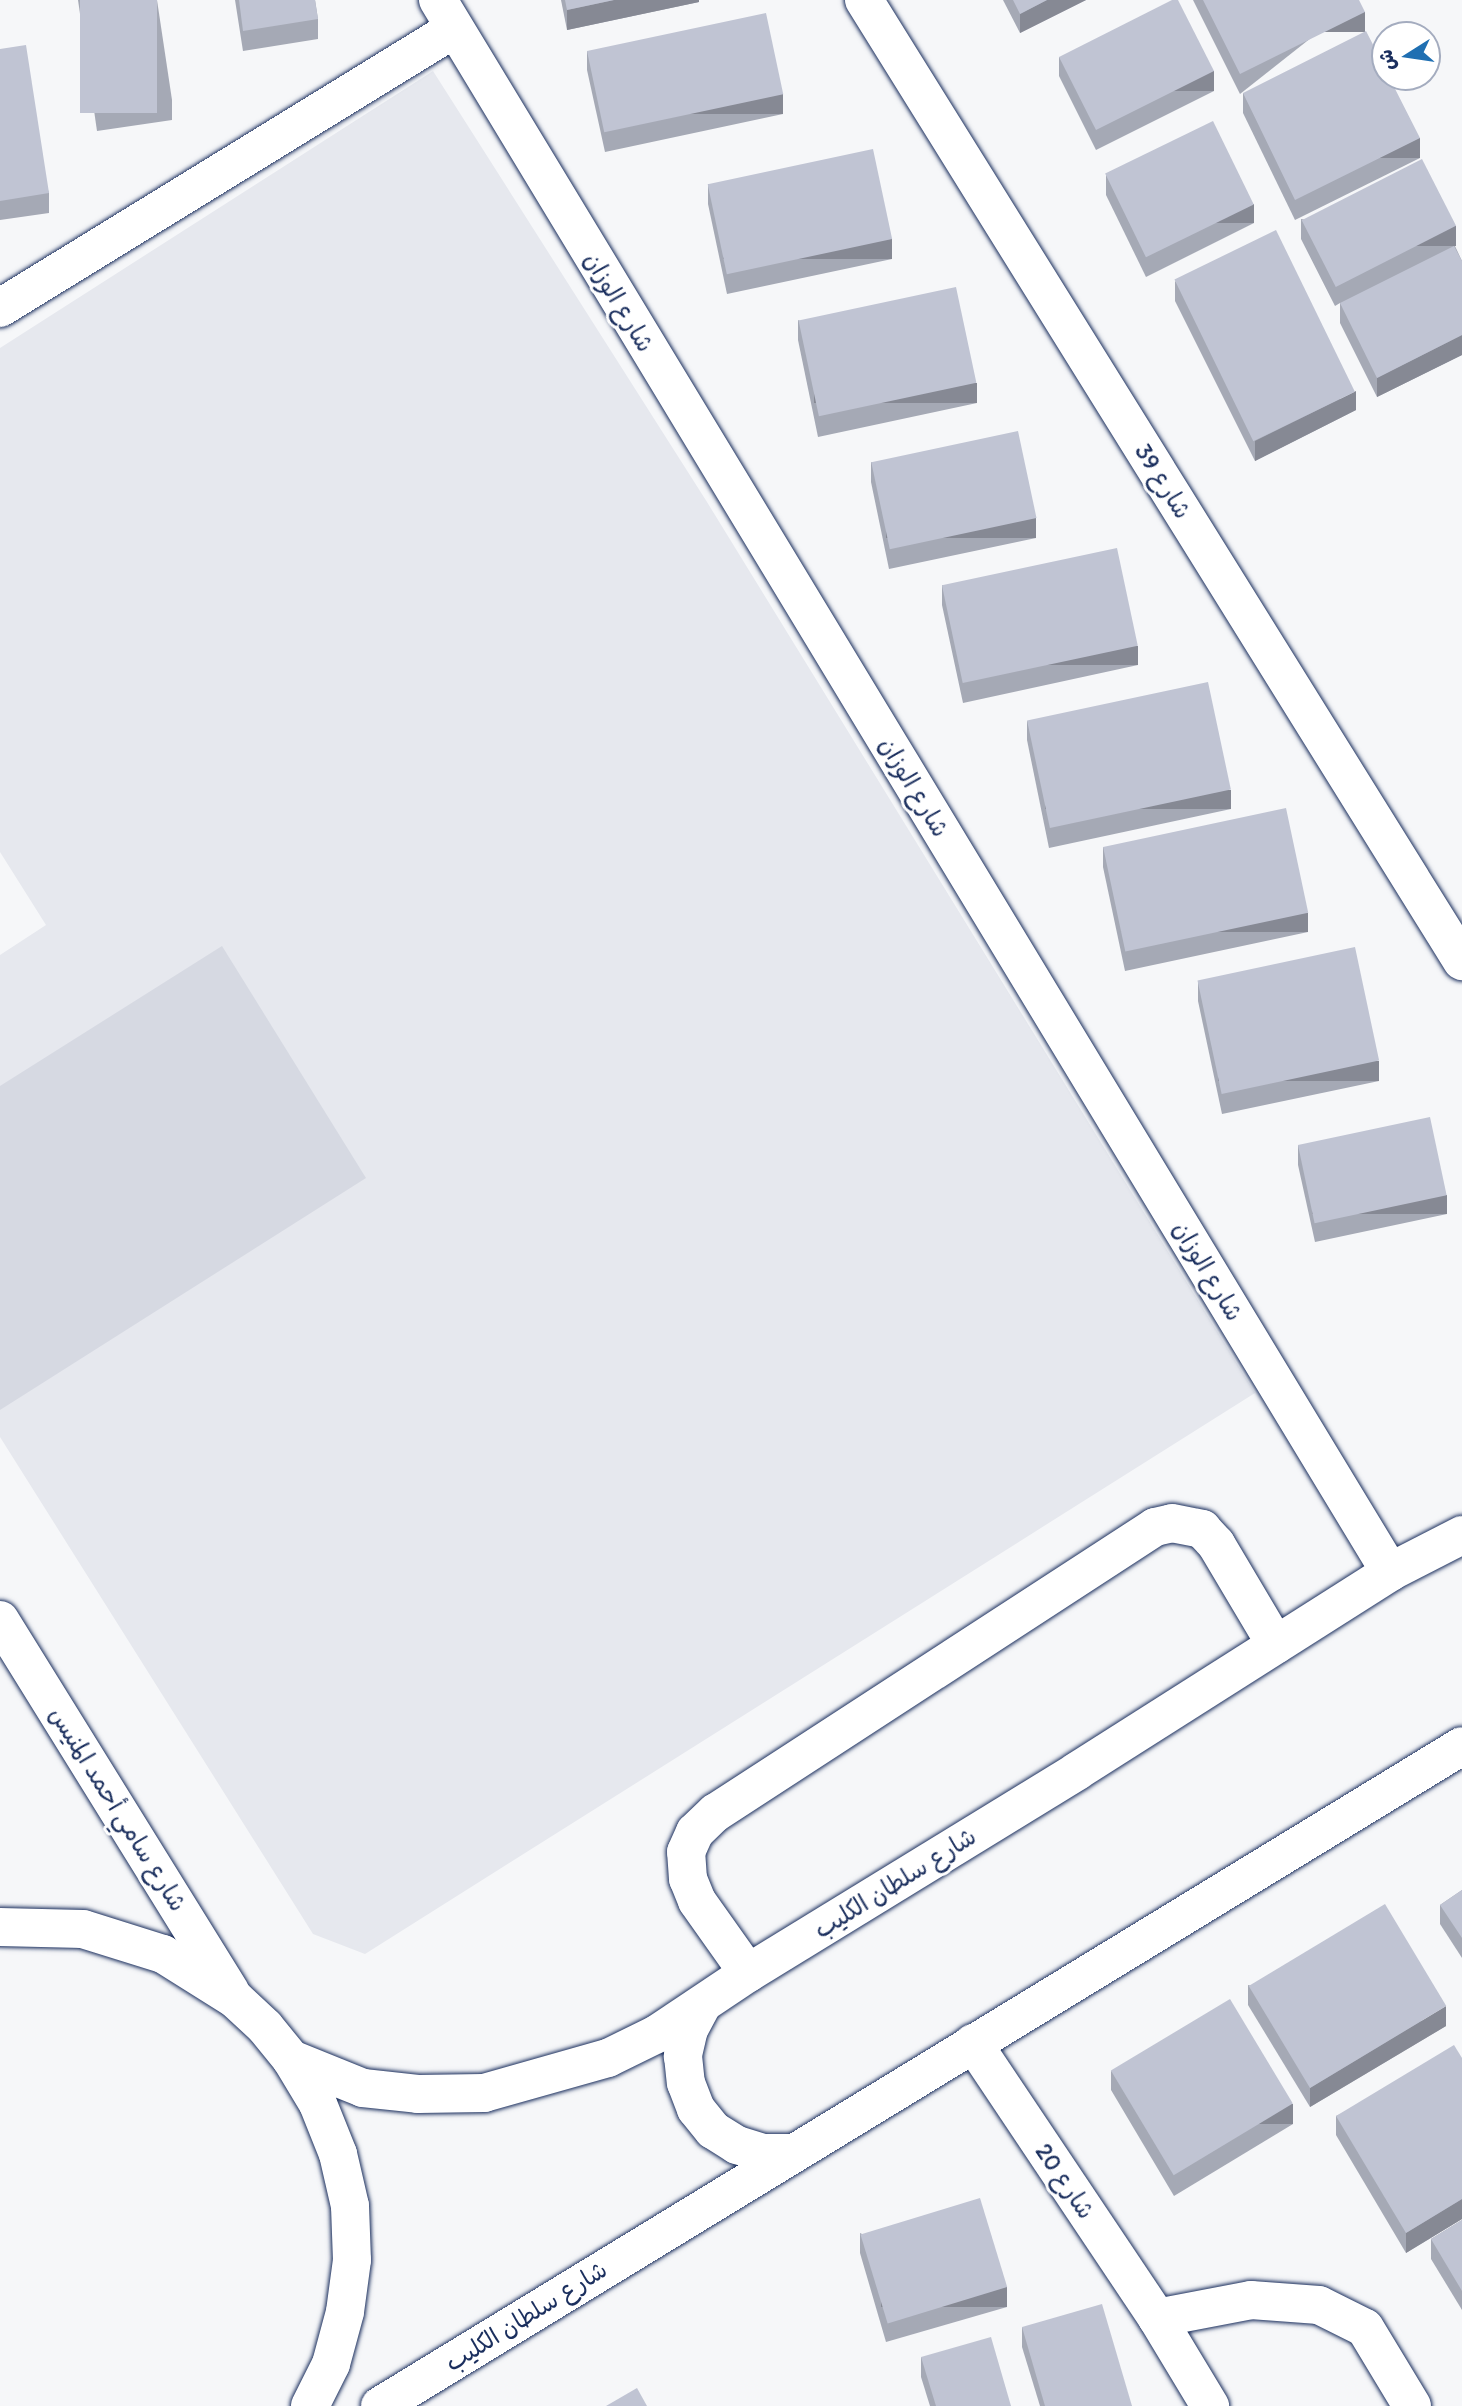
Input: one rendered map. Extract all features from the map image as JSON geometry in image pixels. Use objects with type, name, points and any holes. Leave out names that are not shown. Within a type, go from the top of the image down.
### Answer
[{"type":"street","name":"شارع 39","points":[[864,0],[1462,961]]},
{"type":"street","points":[[0,308],[446,14]]},
{"type":"street","name":"شارع الوزان","points":[[446,14],[1390,1573]]},
{"type":"street","points":[[748,1973],[697,1901],[688,1879],[687,1852],[695,1832],[715,1813],[1155,1527],[1172,1522],[1202,1529],[1216,1544],[1276,1645]]},
{"type":"street","name":"شارع سلطان الكليب","points":[[291,2059],[363,2088],[418,2094],[484,2093],[608,2058],[657,2034],[748,1973],[1390,1573],[1462,1535]]},
{"type":"street","name":"شارع سامي أحمد المنيس","points":[[0,1620],[235,1999]]},
{"type":"street","name":"شارع سلطان الكليب","points":[[380,2406],[790,2153],[1462,1746]]},
{"type":"street","points":[[0,1927],[83,1929],[163,1954],[235,1999],[265,2027],[291,2059],[318,2104],[333,2141],[349,2206],[352,2260],[345,2312],[331,2364],[310,2406]]},
{"type":"street","points":[[702,2004],[689,2029],[683,2056],[686,2083],[696,2109],[713,2130],[737,2146],[763,2153],[790,2153]]},
{"type":"street","name":"شارع 20","points":[[973,2043],[1157,2318],[1210,2406]]},
{"type":"street","points":[[1157,2318],[1251,2300],[1319,2305],[1365,2328],[1412,2406]]},
{"type":"shaded area","points":[[433,71],[707,502],[1255,1393],[365,1954],[313,1934],[0,1437],[0,955],[46,925],[0,852],[0,348]]},
{"type":"shaded area","points":[[222,946],[366,1178],[0,1410],[0,1086]]},
{"type":"building","points":[[80,0],[157,0],[157,113],[80,113]]},
{"type":"building","points":[[239,0],[315,0],[318,19],[243,31]]},
{"type":"building","points":[[565,0],[614,0],[567,10]]},
{"type":"building","points":[[1013,0],[1047,0],[1020,14]]},
{"type":"building","points":[[1172,0],[1178,0],[1214,71],[1096,130],[1059,57]]},
{"type":"building","points":[[1203,0],[1359,0],[1365,12],[1240,74]]},
{"type":"building","points":[[766,13],[783,94],[604,132],[587,51]]},
{"type":"building","points":[[1366,31],[1371,41],[1371,91],[1396,91],[1420,138],[1295,200],[1243,93]]},
{"type":"building","points":[[26,45],[49,193],[0,201],[0,49]]},
{"type":"building","points":[[1213,121],[1254,205],[1146,257],[1105,174]]},
{"type":"building","points":[[873,149],[892,239],[727,274],[708,184]]},
{"type":"building","points":[[1422,159],[1456,226],[1336,287],[1302,220]]},
{"type":"building","points":[[1276,230],[1355,392],[1253,441],[1174,280]]},
{"type":"building","points":[[1454,246],[1462,261],[1462,335],[1377,378],[1340,303]]},
{"type":"building","points":[[956,287],[976,383],[819,416],[799,320]]},
{"type":"building","points":[[1018,431],[1037,518],[890,549],[871,462]]},
{"type":"building","points":[[1117,548],[1138,646],[963,683],[942,585]]},
{"type":"building","points":[[1208,682],[1231,790],[1050,828],[1027,720]]},
{"type":"building","points":[[1286,808],[1308,913],[1125,952],[1103,847]]},
{"type":"building","points":[[1355,947],[1379,1060],[1222,1094],[1198,980]]},
{"type":"building","points":[[1430,1117],[1447,1195],[1315,1223],[1298,1145]]},
{"type":"building","points":[[1462,1890],[1462,1938],[1440,1905]]},
{"type":"building","points":[[1385,1904],[1446,2006],[1310,2088],[1249,1986]]},
{"type":"building","points":[[1230,1999],[1293,2104],[1174,2175],[1111,2071]]},
{"type":"building","points":[[1454,2045],[1462,2058],[1462,2199],[1406,2233],[1336,2116]]},
{"type":"building","points":[[980,2198],[1007,2287],[888,2323],[860,2235]]},
{"type":"building","points":[[1462,2220],[1462,2291],[1431,2239]]},
{"type":"building","points":[[1102,2304],[1132,2406],[1045,2406],[1022,2327]]},
{"type":"building","points":[[991,2337],[1011,2406],[936,2406],[921,2357]]},
{"type":"building","points":[[637,2388],[647,2406],[606,2406]]}]
